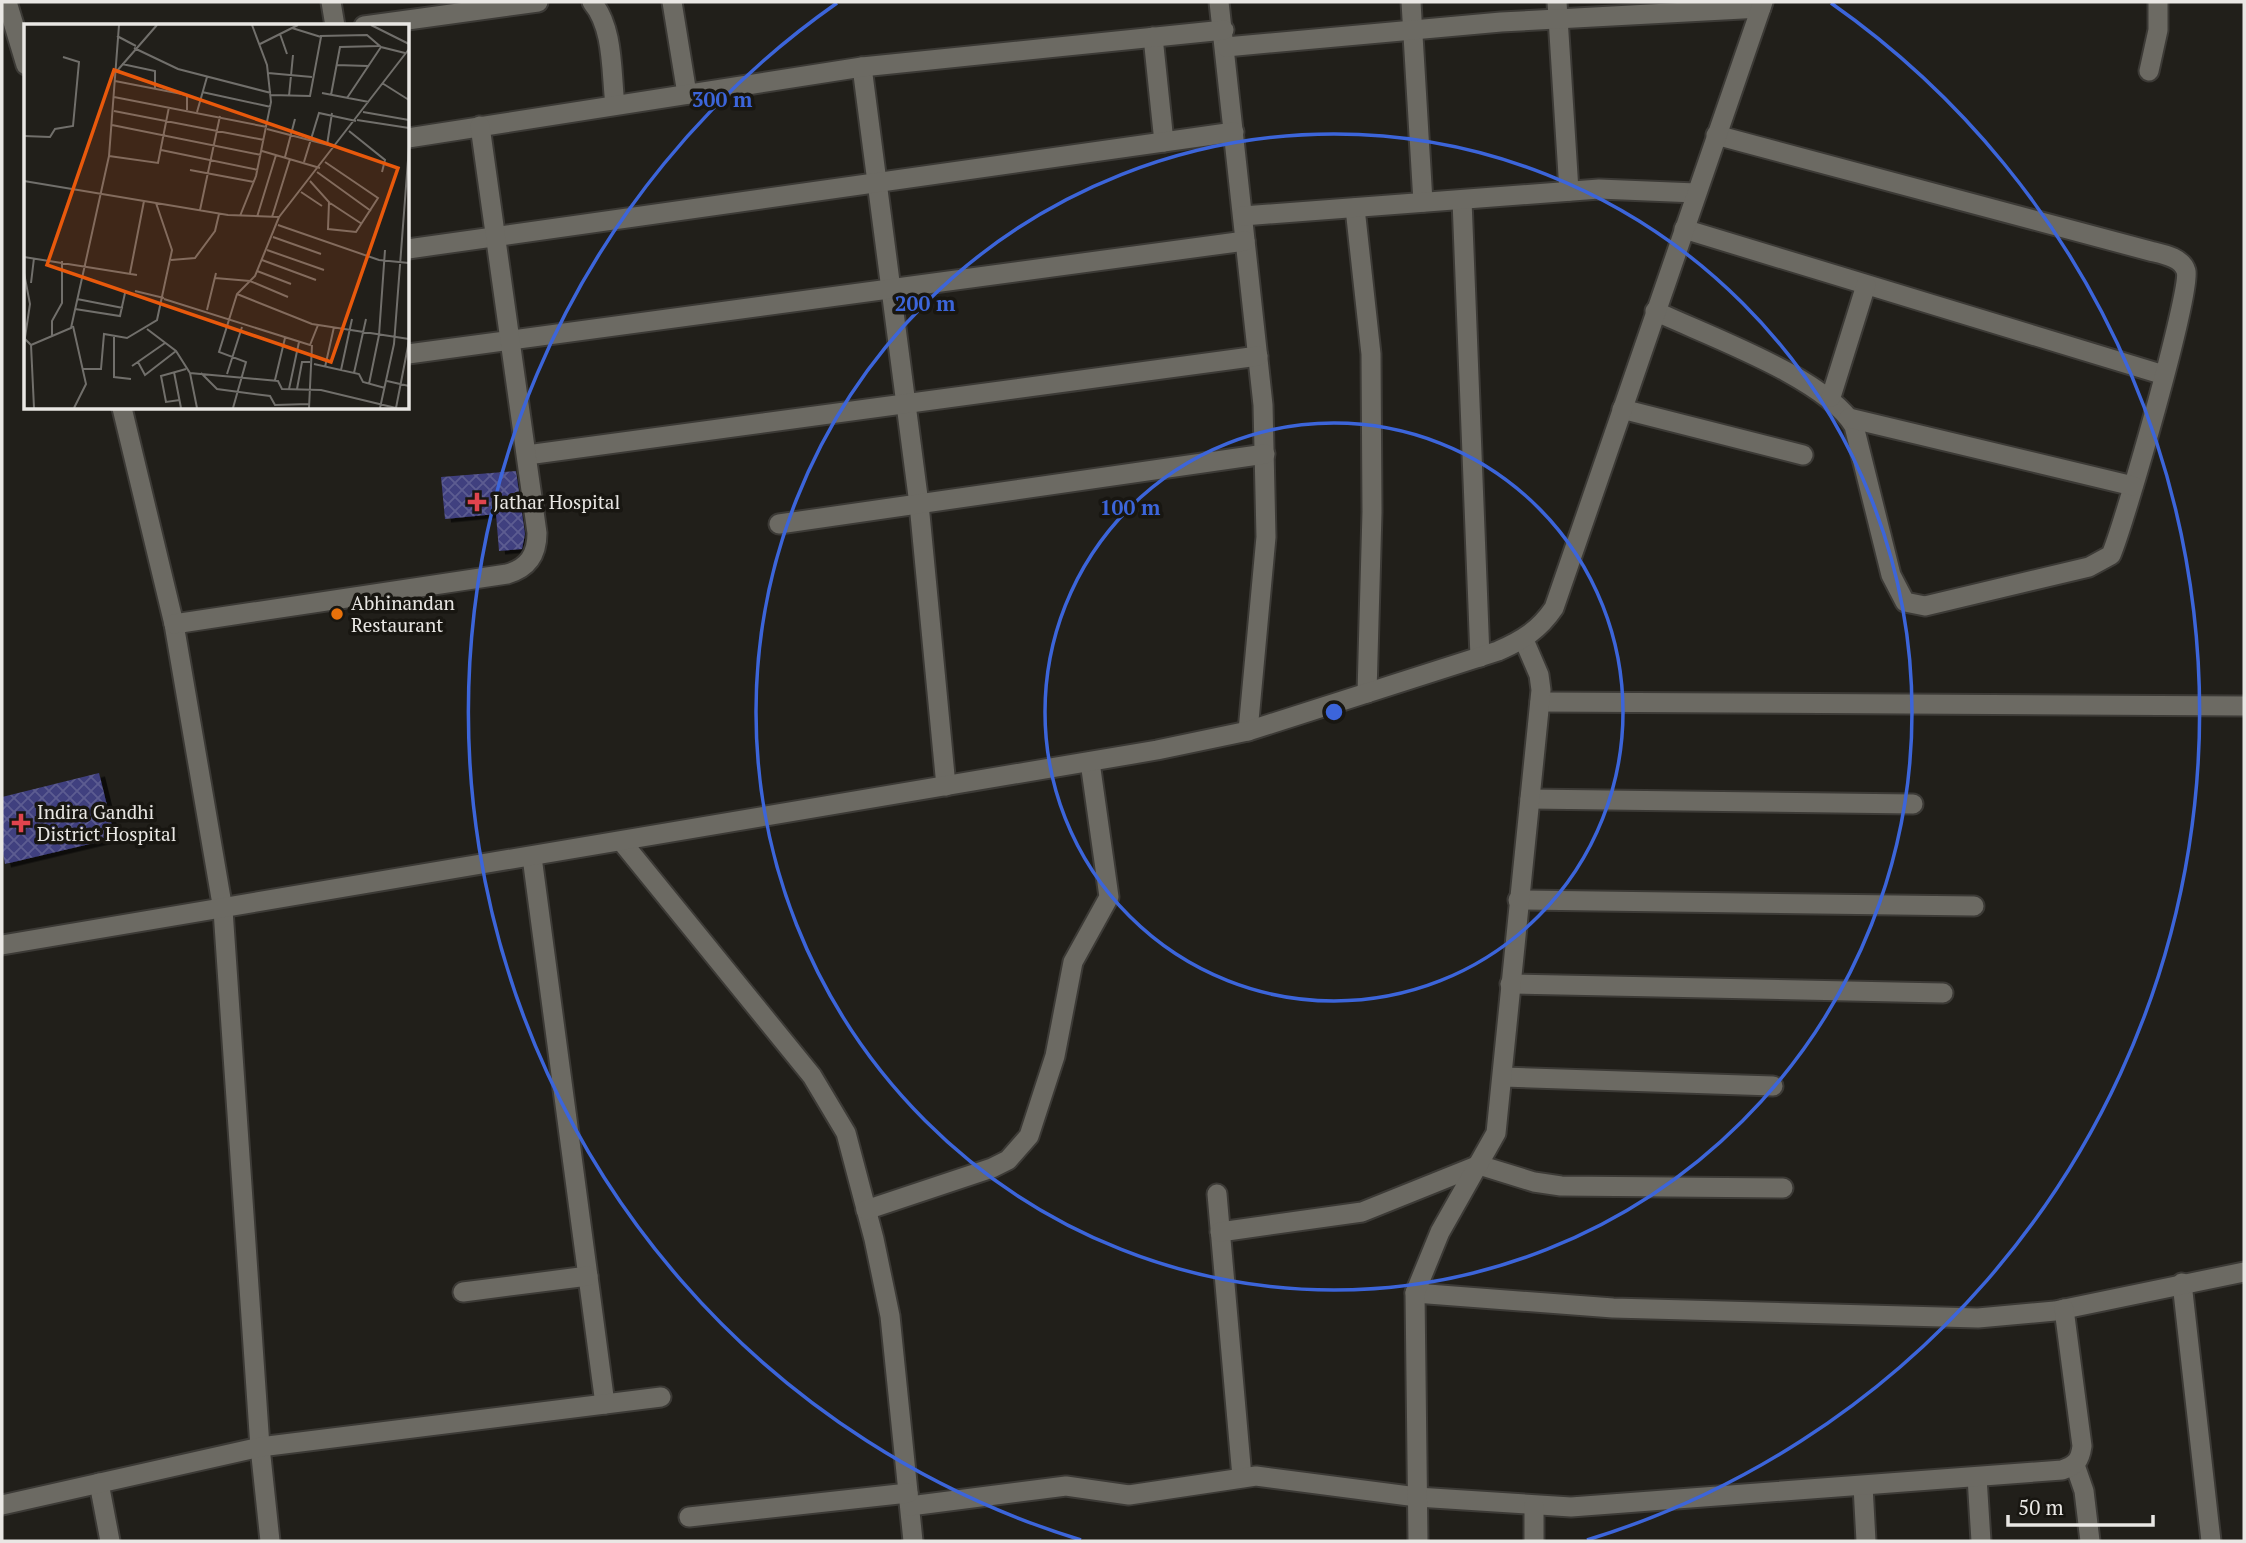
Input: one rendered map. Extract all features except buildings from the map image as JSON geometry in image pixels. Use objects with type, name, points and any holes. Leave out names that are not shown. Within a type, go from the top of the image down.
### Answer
[{"type":"street","points":[[331,2],[335,24]]},
{"type":"street","points":[[378,24],[538,2]]},
{"type":"street","points":[[592,2],[601,13],[606,30],[615,105]]},
{"type":"street","points":[[672,2],[687,94]]},
{"type":"street","points":[[1219,2],[1258,356],[1265,454],[1266,537],[1248,731]]},
{"type":"street","points":[[1411,2],[1423,202]]},
{"type":"street","points":[[2150,71],[2158,30],[2158,2]]},
{"type":"street","points":[[2,945],[223,910],[1090,762],[1248,731],[1480,657],[1524,640],[1543,623],[1554,608],[1762,5],[1557,10],[1414,30],[1225,38],[1153,37],[862,67],[410,138]]},
{"type":"street","points":[[11,6],[24,57]]},
{"type":"street","points":[[1557,10],[1569,191]]},
{"type":"street","points":[[1153,37],[1164,142]]},
{"type":"street","points":[[862,67],[919,504],[946,786]]},
{"type":"street","points":[[174,624],[516,571],[529,562],[537,544],[527,455],[513,340],[480,126]]},
{"type":"street","points":[[410,249],[1234,132]]},
{"type":"street","points":[[1655,312],[1808,383],[1830,397],[1849,418],[1854,426],[1891,575],[1905,602],[1916,606],[2102,562],[2111,555],[2180,317],[2187,272],[2182,263],[1716,135]]},
{"type":"street","points":[[1242,216],[1626,188],[1696,193]]},
{"type":"street","points":[[1462,200],[1480,657]]},
{"type":"street","points":[[1355,208],[1371,354],[1372,512],[1367,693]]},
{"type":"street","points":[[1684,229],[2164,375]]},
{"type":"street","points":[[410,354],[1245,241]]},
{"type":"street","points":[[1830,397],[1866,285]]},
{"type":"street","points":[[527,455],[1258,356]]},
{"type":"street","points":[[1622,408],[1803,455]]},
{"type":"street","points":[[122,410],[174,624],[223,910],[260,1447],[270,1541]]},
{"type":"street","points":[[1849,418],[2133,486]]},
{"type":"street","points":[[779,524],[1265,454]]},
{"type":"street","points":[[1418,1541],[1415,1293],[1440,1232],[1496,1133],[1540,702],[1539,676],[1524,640]]},
{"type":"street","points":[[1540,702],[2244,706]]},
{"type":"street","points":[[866,1210],[992,1168],[1008,1160],[1029,1136],[1055,1056],[1073,962],[1109,897],[1090,762]]},
{"type":"street","points":[[1530,799],[1913,804]]},
{"type":"street","points":[[622,842],[812,1076],[846,1133],[890,1316],[913,1541]]},
{"type":"street","points":[[532,857],[605,1404]]},
{"type":"street","points":[[1518,900],[1974,906]]},
{"type":"street","points":[[1510,984],[1943,993]]},
{"type":"street","points":[[1503,1077],[1773,1086]]},
{"type":"street","points":[[1220,1232],[1362,1212],[1479,1165],[1534,1182],[1561,1186],[1783,1188]]},
{"type":"street","points":[[1217,1194],[1242,1477]]},
{"type":"street","points":[[1415,1293],[1613,1308],[1978,1318],[2064,1309],[2244,1272]]},
{"type":"street","points":[[463,1292],[588,1276]]},
{"type":"street","points":[[2182,1283],[2211,1541]]},
{"type":"street","points":[[689,1517],[1066,1486],[1129,1495],[1242,1477],[1267,1477],[1417,1497],[1534,1506],[1606,1505],[2062,1470],[2075,1465],[2080,1458],[2082,1446],[2064,1309]]},
{"type":"street","points":[[2,1505],[260,1447],[660,1397]]},
{"type":"street","points":[[2075,1465],[2082,1482],[2090,1541]]},
{"type":"street","points":[[1977,1477],[1981,1541]]},
{"type":"street","points":[[99,1483],[110,1541]]},
{"type":"street","points":[[1863,1486],[1866,1541]]},
{"type":"street","points":[[1534,1506],[1534,1541]]},
{"type":"place","name":"Jathar Hospital","points":[[477,502]]},
{"type":"place","name":"Abhinandan Restaurant","points":[[337,614]]},
{"type":"place","name":"Indira Gandhi District Hospital","points":[[21,823]]}]
